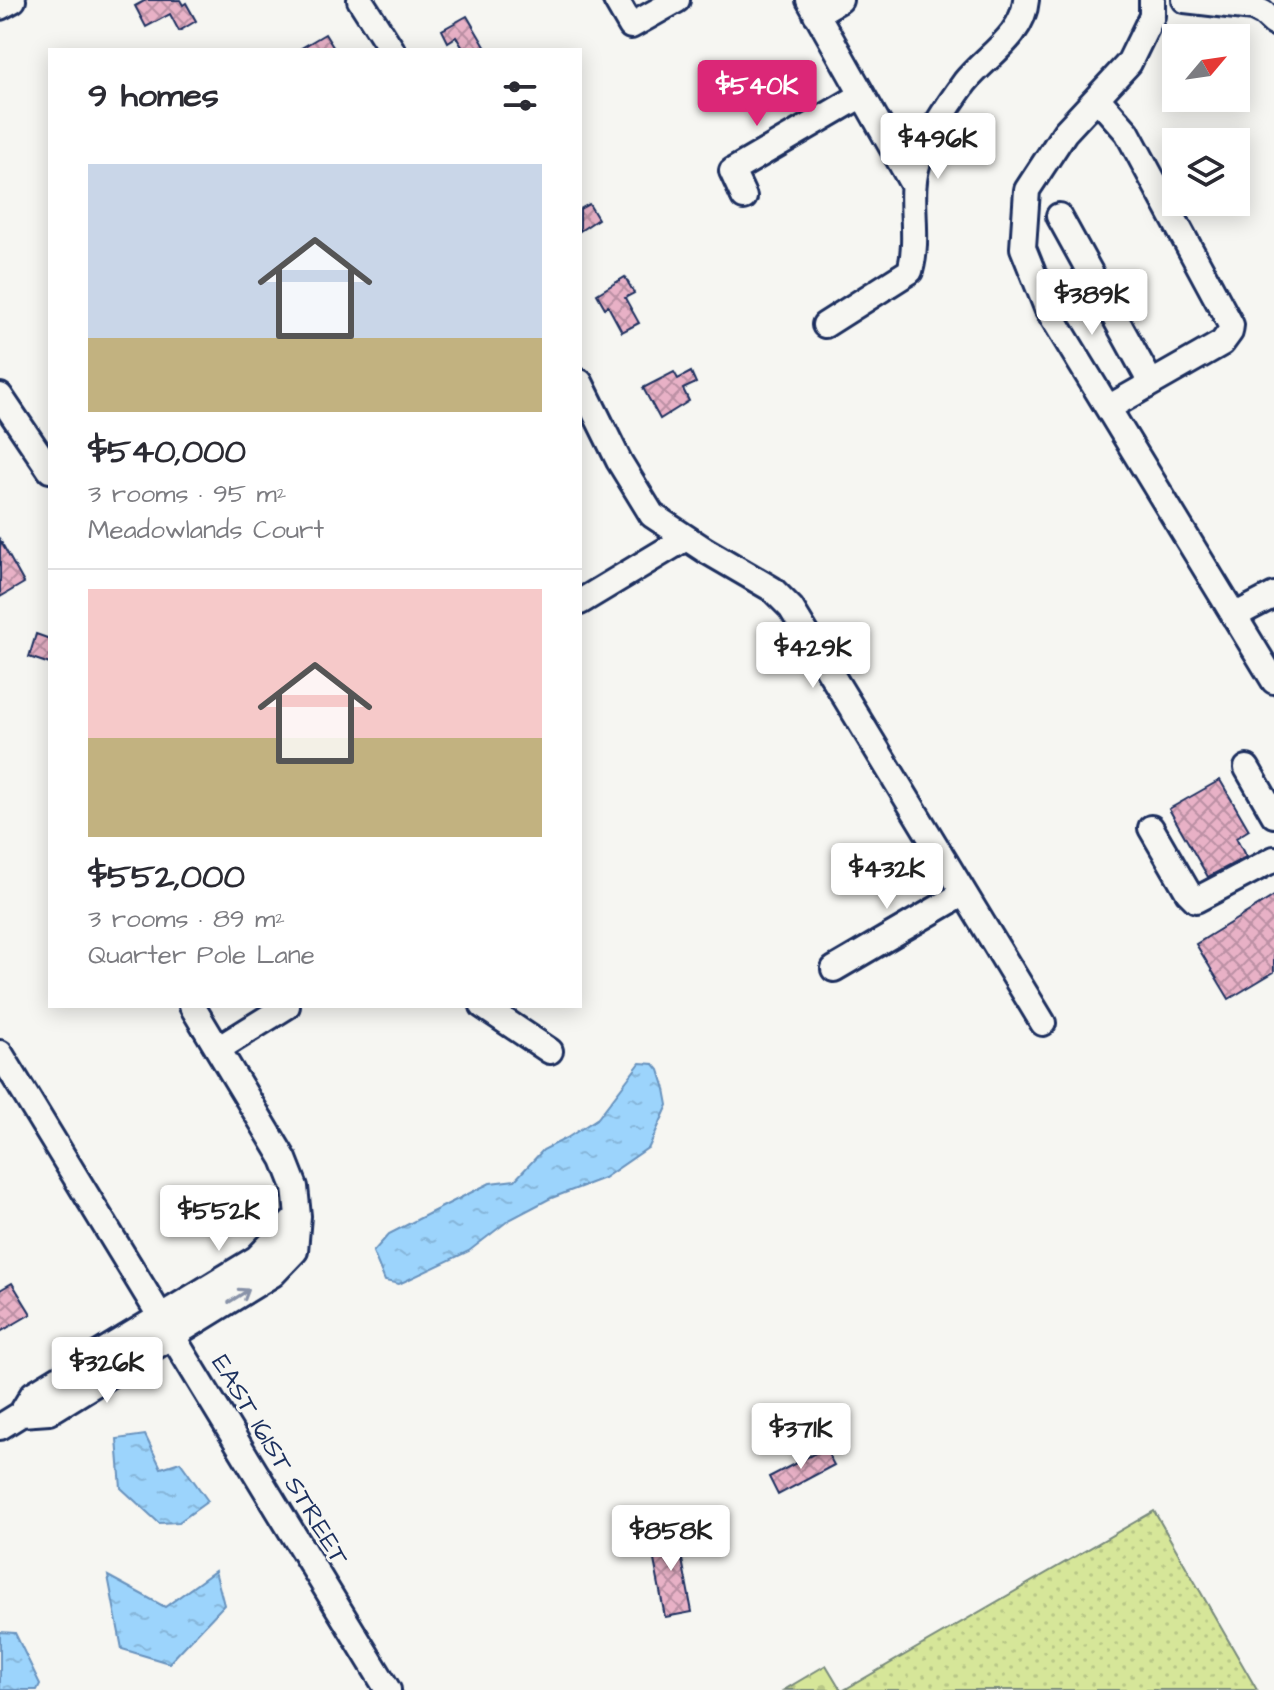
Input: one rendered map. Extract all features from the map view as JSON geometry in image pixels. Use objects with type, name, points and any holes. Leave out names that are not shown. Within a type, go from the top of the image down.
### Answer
[{"type":"street","points":[[0,7],[13,0]]},
{"type":"street","points":[[360,0],[391,48]]},
{"type":"street","points":[[616,0],[631,26],[677,0]]},
{"type":"street","points":[[840,0],[812,7],[912,183]]},
{"type":"street","points":[[825,325],[910,271],[914,257],[912,183],[921,155],[966,82],[1016,30],[1026,0]]},
{"type":"street","points":[[1152,0],[1152,16],[1129,63],[1065,132],[1027,190],[1023,248],[1047,308],[1274,681]]},
{"type":"street","points":[[1185,0],[1253,8],[1274,23]]},
{"type":"street","points":[[744,197],[732,171],[862,95]]},
{"type":"street","points":[[1097,98],[1127,132],[1231,325],[1222,343],[1108,408]]},
{"type":"street","points":[[1059,216],[1151,383]]},
{"type":"street","points":[[582,386],[619,461],[652,515],[772,589],[791,608],[1043,1023]]},
{"type":"street","points":[[0,396],[48,463]]},
{"type":"street","points":[[582,601],[686,538]]},
{"type":"street","points":[[1234,616],[1274,595]]},
{"type":"street","points":[[1247,768],[1274,815]]},
{"type":"street","points":[[1151,828],[1188,892],[1196,900],[1274,859]]},
{"type":"street","points":[[834,969],[964,893]]},
{"type":"street","points":[[7,1419],[49,1412],[273,1274],[295,1251],[298,1216],[295,1187],[284,1159],[193,1008]]},
{"type":"street","points":[[218,1049],[284,1008]]},
{"type":"street","points":[[486,1008],[550,1051]]},
{"type":"street","name":"EAST 161ST STREET","points":[[0,1053],[388,1690]]},
{"type":"street","points":[[7,1419],[33,1394],[257,1258],[298,1216]]},
{"type":"green space","points":[[1154,1511],[1257,1690],[844,1690]]},
{"type":"green space","points":[[826,1665],[841,1690],[784,1690]]},
{"type":"water","points":[[640,1063],[654,1064],[659,1070],[668,1105],[649,1147],[604,1178],[549,1199],[509,1220],[469,1251],[399,1284],[385,1281],[373,1252],[389,1234],[490,1183],[515,1180],[543,1150],[598,1118]]},
{"type":"water","points":[[145,1435],[161,1468],[180,1462],[208,1501],[179,1522],[159,1523],[121,1488],[117,1439]]},
{"type":"water","points":[[215,1571],[224,1605],[169,1663],[122,1649],[108,1576],[165,1607]]},
{"type":"water","points":[[0,1632],[15,1633],[40,1684],[37,1690],[0,1690]]},
{"type":"building","points":[[146,0],[180,0],[183,5],[186,3],[196,21],[179,31],[170,14],[146,27],[135,6]]},
{"type":"building","points":[[467,16],[486,48],[463,48],[456,37],[448,42],[442,30]]},
{"type":"building","points":[[325,34],[334,48],[301,48]]},
{"type":"building","points":[[589,204],[598,219],[582,230],[582,208]]},
{"type":"building","points":[[625,277],[634,293],[625,298],[639,323],[622,332],[608,306],[605,308],[597,294]]},
{"type":"building","points":[[674,372],[678,379],[691,372],[696,383],[683,389],[689,401],[660,419],[643,388]]},
{"type":"building","points":[[0,540],[24,583],[0,597]]},
{"type":"building","points":[[36,634],[48,638],[48,663],[29,657]]},
{"type":"building","points":[[1220,780],[1249,830],[1236,838],[1246,857],[1208,877],[1169,809]]},
{"type":"building","points":[[1274,896],[1274,972],[1229,999],[1196,944]]},
{"type":"building","points":[[12,1283],[31,1314],[0,1332],[0,1290]]},
{"type":"building","points":[[825,1448],[834,1465],[778,1495],[769,1477]]},
{"type":"building","points":[[676,1528],[692,1612],[665,1617],[649,1534]]}]
